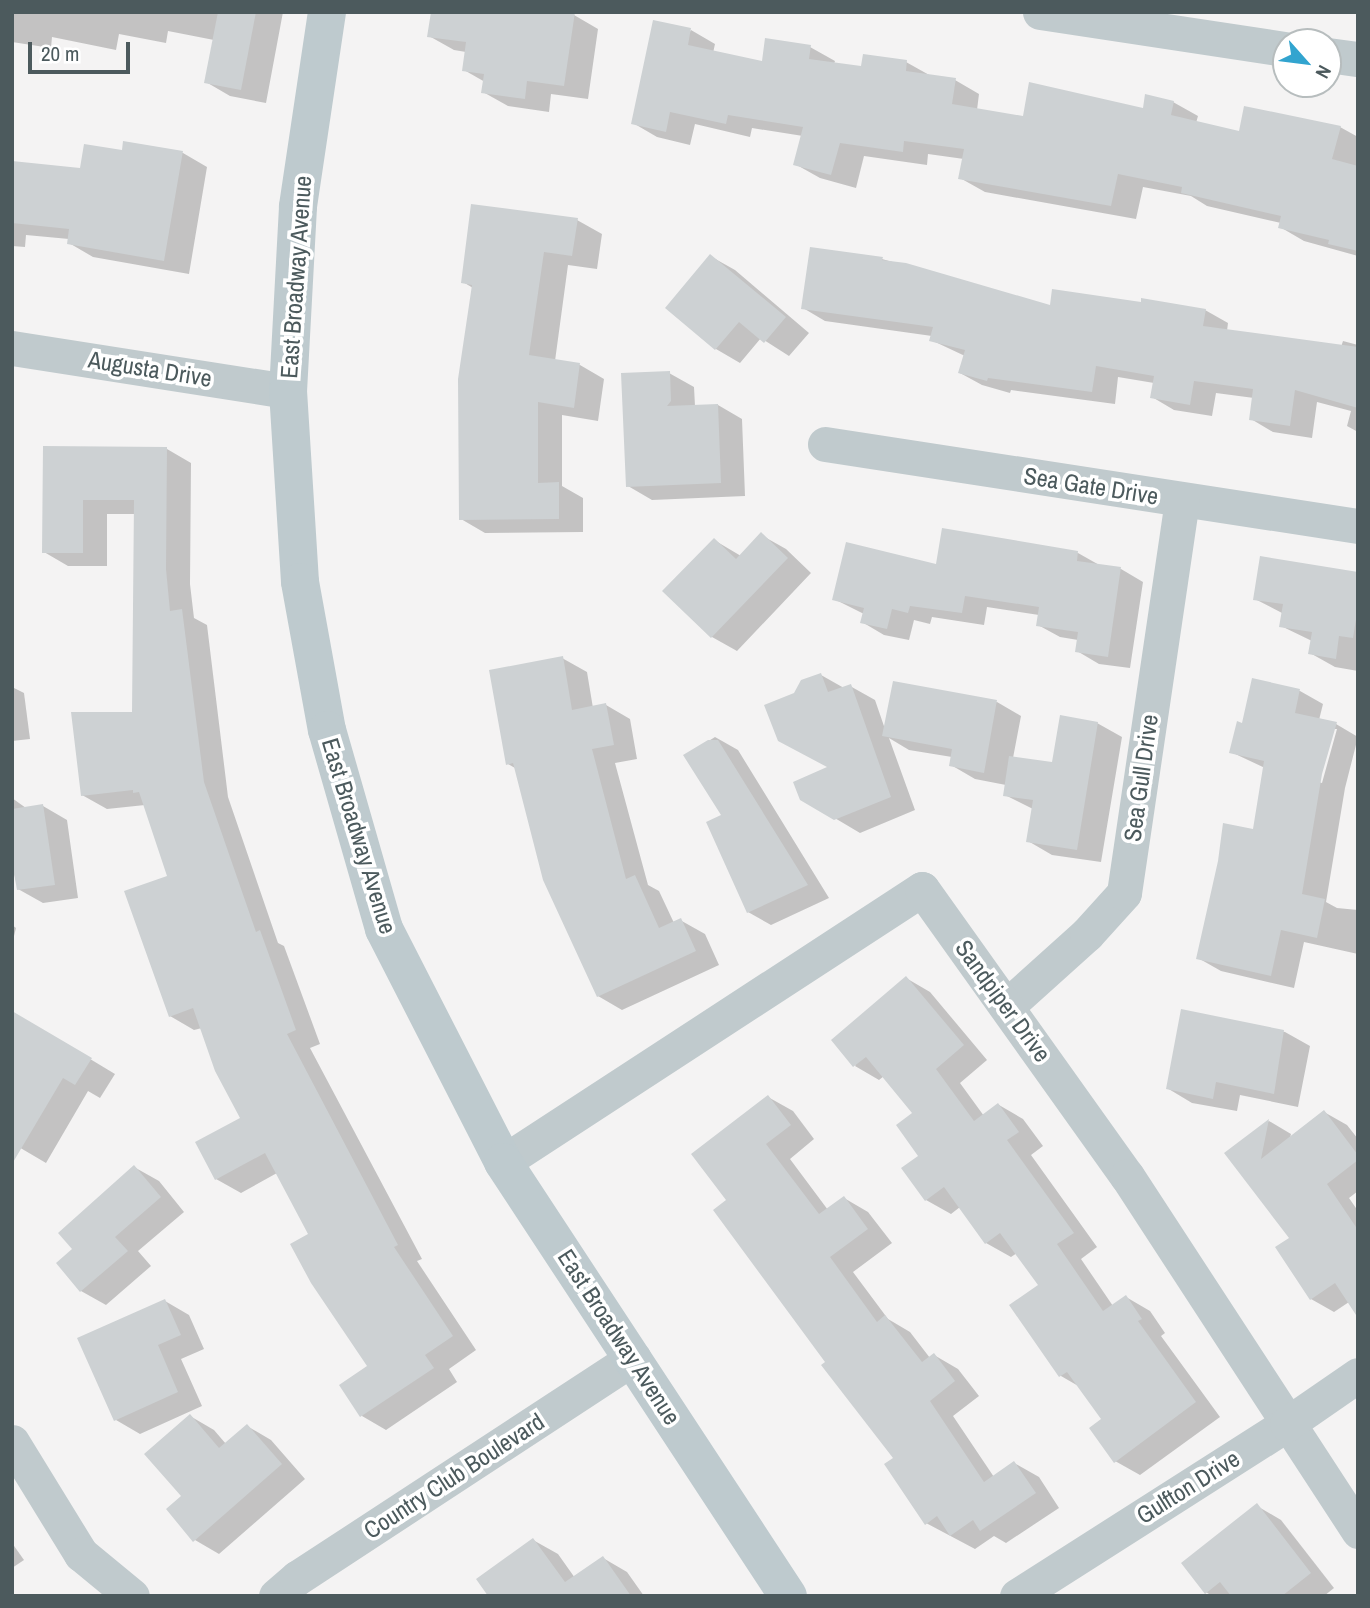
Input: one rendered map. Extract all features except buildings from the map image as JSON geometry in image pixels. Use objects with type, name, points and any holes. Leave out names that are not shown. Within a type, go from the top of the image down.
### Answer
[{"type":"street","name":"East Broadway Avenue","points":[[327,12],[298,207],[288,391],[300,582],[327,730],[384,929],[503,1162],[788,1596]]},
{"type":"street","points":[[1040,12],[1272,46]]},
{"type":"street","name":"Augusta Drive","points":[[12,348],[288,391]]},
{"type":"street","name":"Sea Gate Drive","points":[[825,444],[1358,526]]},
{"type":"street","name":"Sea Gull Drive","points":[[1007,1006],[1087,934],[1124,893],[1182,501]]},
{"type":"street","name":"Sandpiper Drive","points":[[503,1162],[922,889],[1127,1176],[1358,1531]]},
{"type":"street","name":"Country Club Boulevard","points":[[276,1596],[297,1578],[634,1358]]},
{"type":"street","name":"Gulfton Drive","points":[[1017,1596],[1287,1424],[1358,1375]]},
{"type":"street","points":[[12,1442],[81,1554],[132,1596]]}]
